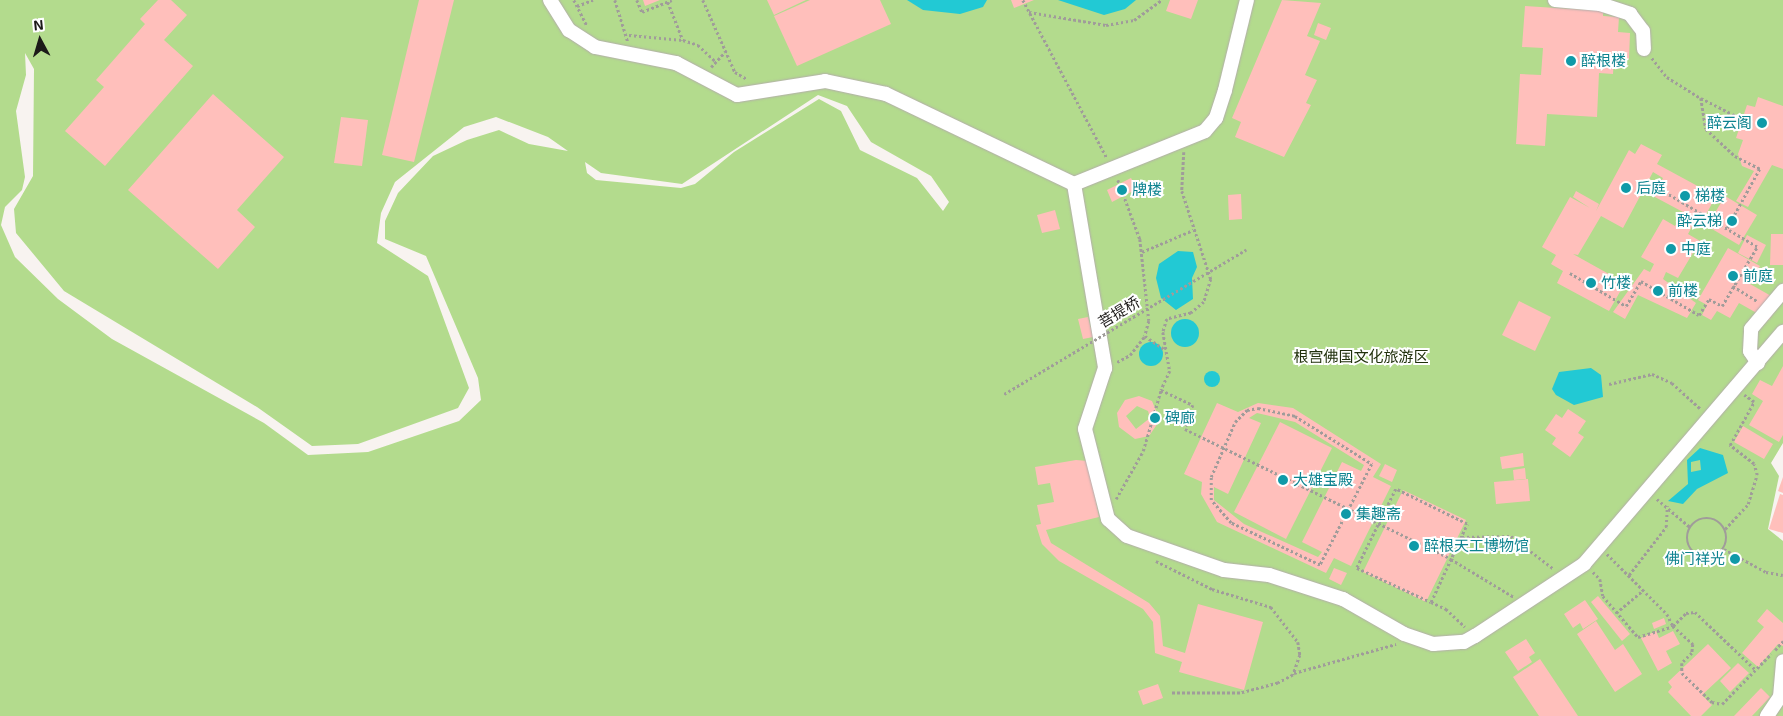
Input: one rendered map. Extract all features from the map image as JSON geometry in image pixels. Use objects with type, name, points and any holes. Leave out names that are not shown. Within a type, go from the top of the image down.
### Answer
[{"type":"street","points":[[550,0],[579,40],[623,52],[676,63],[737,95],[764,88],[825,81],[886,94],[1074,184],[1184,142],[1216,118],[1247,0]]},
{"type":"street","points":[[1555,0],[1600,4],[1630,14],[1643,32],[1644,49]]},
{"type":"street","points":[[1074,184],[1105,368],[1085,429],[1108,519],[1127,536],[1224,570],[1269,575],[1343,599],[1414,639],[1448,645],[1475,636],[1584,564],[1600,550],[1646,492],[1783,332]]},
{"type":"street","points":[[1758,363],[1748,341],[1767,307],[1783,291]]},
{"type":"street","points":[[1767,716],[1780,697],[1783,661]]},
{"type":"path","points":[[577,6],[593,0]]},
{"type":"path","points":[[615,0],[629,35],[623,52]]},
{"type":"path","points":[[637,0],[642,12],[672,0]]},
{"type":"path","points":[[703,0],[735,72],[764,88]]},
{"type":"path","points":[[1023,0],[1132,209],[1142,252],[1149,322],[1145,336],[1130,355],[1105,368]]},
{"type":"path","points":[[1029,12],[1106,25],[1134,20],[1162,0]]},
{"type":"path","points":[[668,2],[683,40]]},
{"type":"path","points":[[629,35],[683,40],[698,45],[716,62]]},
{"type":"path","points":[[1644,49],[1667,77],[1738,117]]},
{"type":"path","points":[[702,77],[725,52]]},
{"type":"path","points":[[1702,98],[1706,129],[1735,156],[1760,169],[1728,230]]},
{"type":"path","points":[[1108,519],[1125,478],[1143,451],[1161,390],[1170,371],[1166,350],[1167,320],[1191,312],[1208,296],[1211,278],[1205,254],[1192,230],[1182,191],[1184,142]]},
{"type":"path","points":[[1570,273],[1626,306],[1641,281],[1699,315],[1709,299],[1722,306],[1757,247],[1664,192]]},
{"type":"path","points":[[1142,252],[1192,230]]},
{"type":"path","name":"菩提桥","points":[[1004,394],[1246,250]]},
{"type":"path","points":[[1733,286],[1767,307]]},
{"type":"path","points":[[1145,336],[1166,350]]},
{"type":"path","points":[[1609,384],[1652,374],[1672,383],[1711,418]]},
{"type":"path","points":[[1724,549],[1725,529],[1748,504],[1757,475],[1754,464],[1730,445],[1754,402],[1736,389]]},
{"type":"path","points":[[1161,390],[1192,406],[1185,429],[1451,559],[1524,602]]},
{"type":"path","points":[[1247,410],[1275,410],[1295,416],[1372,464],[1352,511],[1320,565],[1230,522],[1210,494],[1211,477],[1235,422],[1247,410]]},
{"type":"path","points":[[1431,602],[1467,524],[1396,489],[1357,568],[1446,609],[1475,636]]},
{"type":"path","points":[[1646,492],[1690,527]]},
{"type":"path","points":[[1629,575],[1666,528],[1666,506]]},
{"type":"path","points":[[1690,527],[1708,518],[1725,529]]},
{"type":"path","points":[[1690,527],[1688,545],[1696,555],[1708,558],[1724,549]]},
{"type":"path","points":[[1462,537],[1511,536],[1524,542],[1562,578]]},
{"type":"path","points":[[1724,549],[1766,572],[1783,575]]},
{"type":"path","points":[[1600,550],[1629,575],[1694,650],[1682,664],[1682,673],[1712,702],[1722,704],[1783,641]]},
{"type":"path","points":[[1148,558],[1212,589],[1271,607],[1298,642],[1300,655],[1294,673]]},
{"type":"path","points":[[1584,564],[1600,579],[1603,596],[1638,637],[1673,626],[1686,613],[1695,612],[1756,670]]},
{"type":"path","points":[[1616,613],[1643,590]]},
{"type":"path","points":[[1171,694],[1240,694],[1294,673],[1414,639]]},
{"type":"green space","name":"根宫佛国文化旅游区","points":[[0,0],[1783,0],[1783,443],[1771,463],[1779,476],[1768,529],[1783,541],[1783,716],[0,716]],"holes":[[[25,53],[34,69],[33,176],[14,209],[16,233],[64,291],[257,407],[312,446],[358,444],[458,408],[469,388],[428,276],[377,243],[381,213],[395,182],[464,127],[496,117],[548,137],[568,151],[529,144],[499,130],[467,140],[433,156],[398,193],[385,221],[385,239],[426,256],[478,378],[481,400],[459,421],[368,452],[308,455],[264,423],[112,339],[58,299],[15,257],[1,225],[5,207],[22,190],[25,177],[16,111],[26,75]],[[818,95],[847,106],[871,142],[931,176],[949,202],[943,211],[917,178],[860,150],[841,111],[819,99],[734,152],[695,184],[681,188],[596,180],[587,173],[585,162],[601,173],[682,184]]]},
{"type":"water","points":[[907,0],[987,0],[983,7],[960,14],[923,10]]},
{"type":"water","points":[[1058,0],[1136,0],[1125,9],[1104,15]]},
{"type":"water","points":[[1178,251],[1193,252],[1197,267],[1192,278],[1193,299],[1176,310],[1161,298],[1156,278],[1159,264]]},
{"type":"water","points":[[1185,319],[1195,323],[1199,333],[1195,343],[1185,347],[1175,343],[1171,333],[1175,323]]},
{"type":"water","points":[[1151,342],[1159,346],[1163,354],[1159,362],[1151,366],[1143,362],[1139,354],[1143,346]]},
{"type":"water","points":[[1591,368],[1601,375],[1603,397],[1574,405],[1556,395],[1552,389],[1559,372]]},
{"type":"water","points":[[1212,371],[1218,373],[1220,379],[1218,385],[1212,387],[1206,385],[1204,379],[1206,373]]},
{"type":"water","points":[[1700,448],[1723,455],[1728,473],[1697,489],[1683,504],[1668,501],[1688,484],[1687,460]],"holes":[[[1700,460],[1701,470],[1691,472],[1691,462]]]},
{"type":"building","points":[[158,0],[171,0],[187,15],[164,40],[193,66],[105,166],[65,131],[104,87],[96,80],[145,24],[140,19]]},
{"type":"building","points":[[419,0],[454,0],[414,162],[382,155]]},
{"type":"building","points":[[643,0],[660,0],[645,6]]},
{"type":"building","points":[[767,0],[806,0],[774,15]]},
{"type":"building","points":[[810,0],[880,0],[891,24],[797,66],[774,16]]},
{"type":"building","points":[[1011,0],[1034,0],[1014,8]]},
{"type":"building","points":[[1170,0],[1198,0],[1191,19],[1166,11]]},
{"type":"building","points":[[1282,0],[1321,3],[1307,36],[1320,41],[1305,75],[1317,80],[1306,103],[1311,105],[1284,157],[1235,137],[1241,122],[1232,118]]},
{"type":"building","name":"醉根楼","points":[[1525,6],[1603,11],[1603,16],[1619,17],[1618,32],[1630,33],[1629,59],[1614,58],[1613,74],[1599,73],[1597,117],[1547,114],[1545,146],[1516,144],[1520,74],[1541,75],[1543,48],[1522,47]]},
{"type":"building","points":[[1318,23],[1331,28],[1326,40],[1314,35]]},
{"type":"building","points":[[213,94],[284,157],[237,210],[255,227],[218,269],[128,190]]},
{"type":"building","name":"醉云阁","points":[[1758,97],[1783,106],[1783,169],[1772,165],[1748,207],[1736,201],[1754,171],[1742,166],[1738,154],[1743,140],[1736,138],[1747,105],[1755,107]]},
{"type":"building","points":[[341,117],[368,120],[362,166],[334,163]]},
{"type":"building","points":[[1641,144],[1662,155],[1657,164],[1716,196],[1702,222],[1696,219],[1688,234],[1700,241],[1678,278],[1666,272],[1663,279],[1696,303],[1687,318],[1638,295],[1625,319],[1613,312],[1644,269],[1650,272],[1654,264],[1641,257],[1663,219],[1675,226],[1683,212],[1653,196],[1663,178],[1653,172],[1623,228],[1601,216],[1578,255],[1573,254],[1625,283],[1609,311],[1557,283],[1563,271],[1551,264],[1556,255],[1542,247],[1570,197],[1590,208],[1573,197],[1576,191],[1599,204],[1596,211],[1629,150],[1635,154]]},
{"type":"building","name":"牌楼","points":[[1131,178],[1137,189],[1112,202],[1107,190]]},
{"type":"building","points":[[1241,194],[1242,219],[1229,220],[1228,195]]},
{"type":"building","name":"酔云梯","points":[[1725,196],[1757,215],[1739,245],[1707,226]]},
{"type":"building","points":[[1055,210],[1060,229],[1042,233],[1037,215]]},
{"type":"building","points":[[1771,234],[1783,234],[1783,265],[1770,265]]},
{"type":"building","points":[[1747,235],[1766,245],[1757,263],[1738,253]]},
{"type":"building","name":"前庭","points":[[1728,248],[1760,266],[1750,284],[1780,301],[1769,320],[1739,303],[1730,318],[1717,311],[1711,320],[1702,315],[1707,305],[1698,300]]},
{"type":"building","points":[[1519,301],[1551,317],[1535,351],[1502,335]]},
{"type":"building","points":[[1088,317],[1093,337],[1083,339],[1078,319]]},
{"type":"building","points":[[1783,366],[1783,435],[1779,442],[1749,425],[1763,401],[1752,394],[1760,380],[1772,386]]},
{"type":"building","name":"碑廊","points":[[1139,396],[1152,401],[1160,420],[1149,436],[1135,439],[1119,427],[1117,413],[1125,400]],"holes":[[[1137,406],[1148,411],[1150,418],[1136,429],[1126,416]]]},
{"type":"building","points":[[1217,403],[1238,412],[1258,403],[1293,408],[1381,464],[1373,477],[1391,486],[1351,566],[1334,558],[1326,573],[1217,522],[1201,494],[1202,482],[1184,474]],"holes":[[[1257,413],[1295,422],[1364,465],[1361,471],[1342,462],[1302,542],[1322,552],[1318,557],[1244,524],[1214,500],[1214,487],[1228,494],[1261,423],[1249,418]]]},
{"type":"building","points":[[1568,409],[1586,421],[1578,433],[1584,437],[1570,457],[1552,444],[1556,438],[1545,430],[1556,414],[1562,418]]},
{"type":"building","name":"大雄宝殿","points":[[1280,422],[1332,448],[1286,539],[1234,512]]},
{"type":"building","points":[[1743,426],[1773,444],[1764,459],[1734,442]]},
{"type":"building","points":[[1523,453],[1524,466],[1502,469],[1500,457]]},
{"type":"building","points":[[1076,460],[1088,461],[1099,517],[1046,530],[1051,543],[1149,603],[1160,616],[1163,646],[1185,653],[1198,604],[1263,622],[1244,690],[1179,672],[1182,662],[1155,653],[1153,622],[1143,609],[1059,561],[1042,544],[1036,525],[1041,524],[1037,505],[1054,502],[1050,483],[1038,485],[1035,467]]},
{"type":"building","points":[[1385,464],[1397,470],[1392,482],[1379,476]]},
{"type":"building","points":[[1525,468],[1526,479],[1514,480],[1513,470]]},
{"type":"building","points":[[1783,477],[1783,493],[1778,491]]},
{"type":"building","points":[[1528,479],[1530,501],[1496,504],[1494,482]]},
{"type":"building","name":"醉根天工博物馆","points":[[1403,490],[1466,520],[1426,602],[1363,572]]},
{"type":"building","points":[[1780,494],[1783,495],[1783,533],[1769,529]]},
{"type":"building","points":[[1334,568],[1347,573],[1341,585],[1329,579]]},
{"type":"building","points":[[1598,596],[1630,634],[1622,641],[1591,602]]},
{"type":"building","points":[[1585,600],[1598,619],[1583,629],[1580,623],[1573,628],[1564,614]]},
{"type":"building","points":[[1767,609],[1783,623],[1783,646],[1778,644],[1758,667],[1742,653],[1764,627],[1757,621]]},
{"type":"building","points":[[1664,618],[1666,624],[1654,629],[1652,623]]},
{"type":"building","points":[[1596,621],[1615,650],[1623,644],[1642,674],[1615,692],[1577,634]]},
{"type":"building","points":[[1656,631],[1659,638],[1673,631],[1680,644],[1666,651],[1672,663],[1658,671],[1641,638]]},
{"type":"building","points":[[1526,639],[1535,653],[1529,657],[1532,662],[1518,671],[1505,652]]},
{"type":"building","points":[[1708,644],[1731,668],[1702,695],[1712,705],[1701,716],[1691,716],[1668,692],[1672,687],[1668,682]]},
{"type":"building","points":[[1540,659],[1578,716],[1539,716],[1513,677]]},
{"type":"building","points":[[1738,663],[1749,673],[1730,692],[1720,681]]},
{"type":"building","points":[[1158,684],[1163,698],[1143,705],[1138,691]]},
{"type":"building","points":[[1761,688],[1770,697],[1752,716],[1734,716]]},
{"type":"place","name":"醉根楼","points":[[1571,61]]},
{"type":"place","name":"醉云阁","points":[[1762,123]]},
{"type":"place","name":"后庭","points":[[1626,188]]},
{"type":"place","name":"牌楼","points":[[1122,190]]},
{"type":"place","name":"梯楼","points":[[1685,196]]},
{"type":"place","name":"酔云梯","points":[[1732,221]]},
{"type":"place","name":"中庭","points":[[1671,249]]},
{"type":"place","name":"前庭","points":[[1733,276]]},
{"type":"place","name":"竹楼","points":[[1591,283]]},
{"type":"place","name":"前楼","points":[[1658,291]]},
{"type":"place","name":"碑廊","points":[[1155,418]]},
{"type":"place","name":"大雄宝殿","points":[[1283,480]]},
{"type":"place","name":"集趣斋","points":[[1346,514]]},
{"type":"place","name":"醉根天工博物馆","points":[[1414,546]]},
{"type":"place","name":"佛门祥光","points":[[1735,559]]}]
